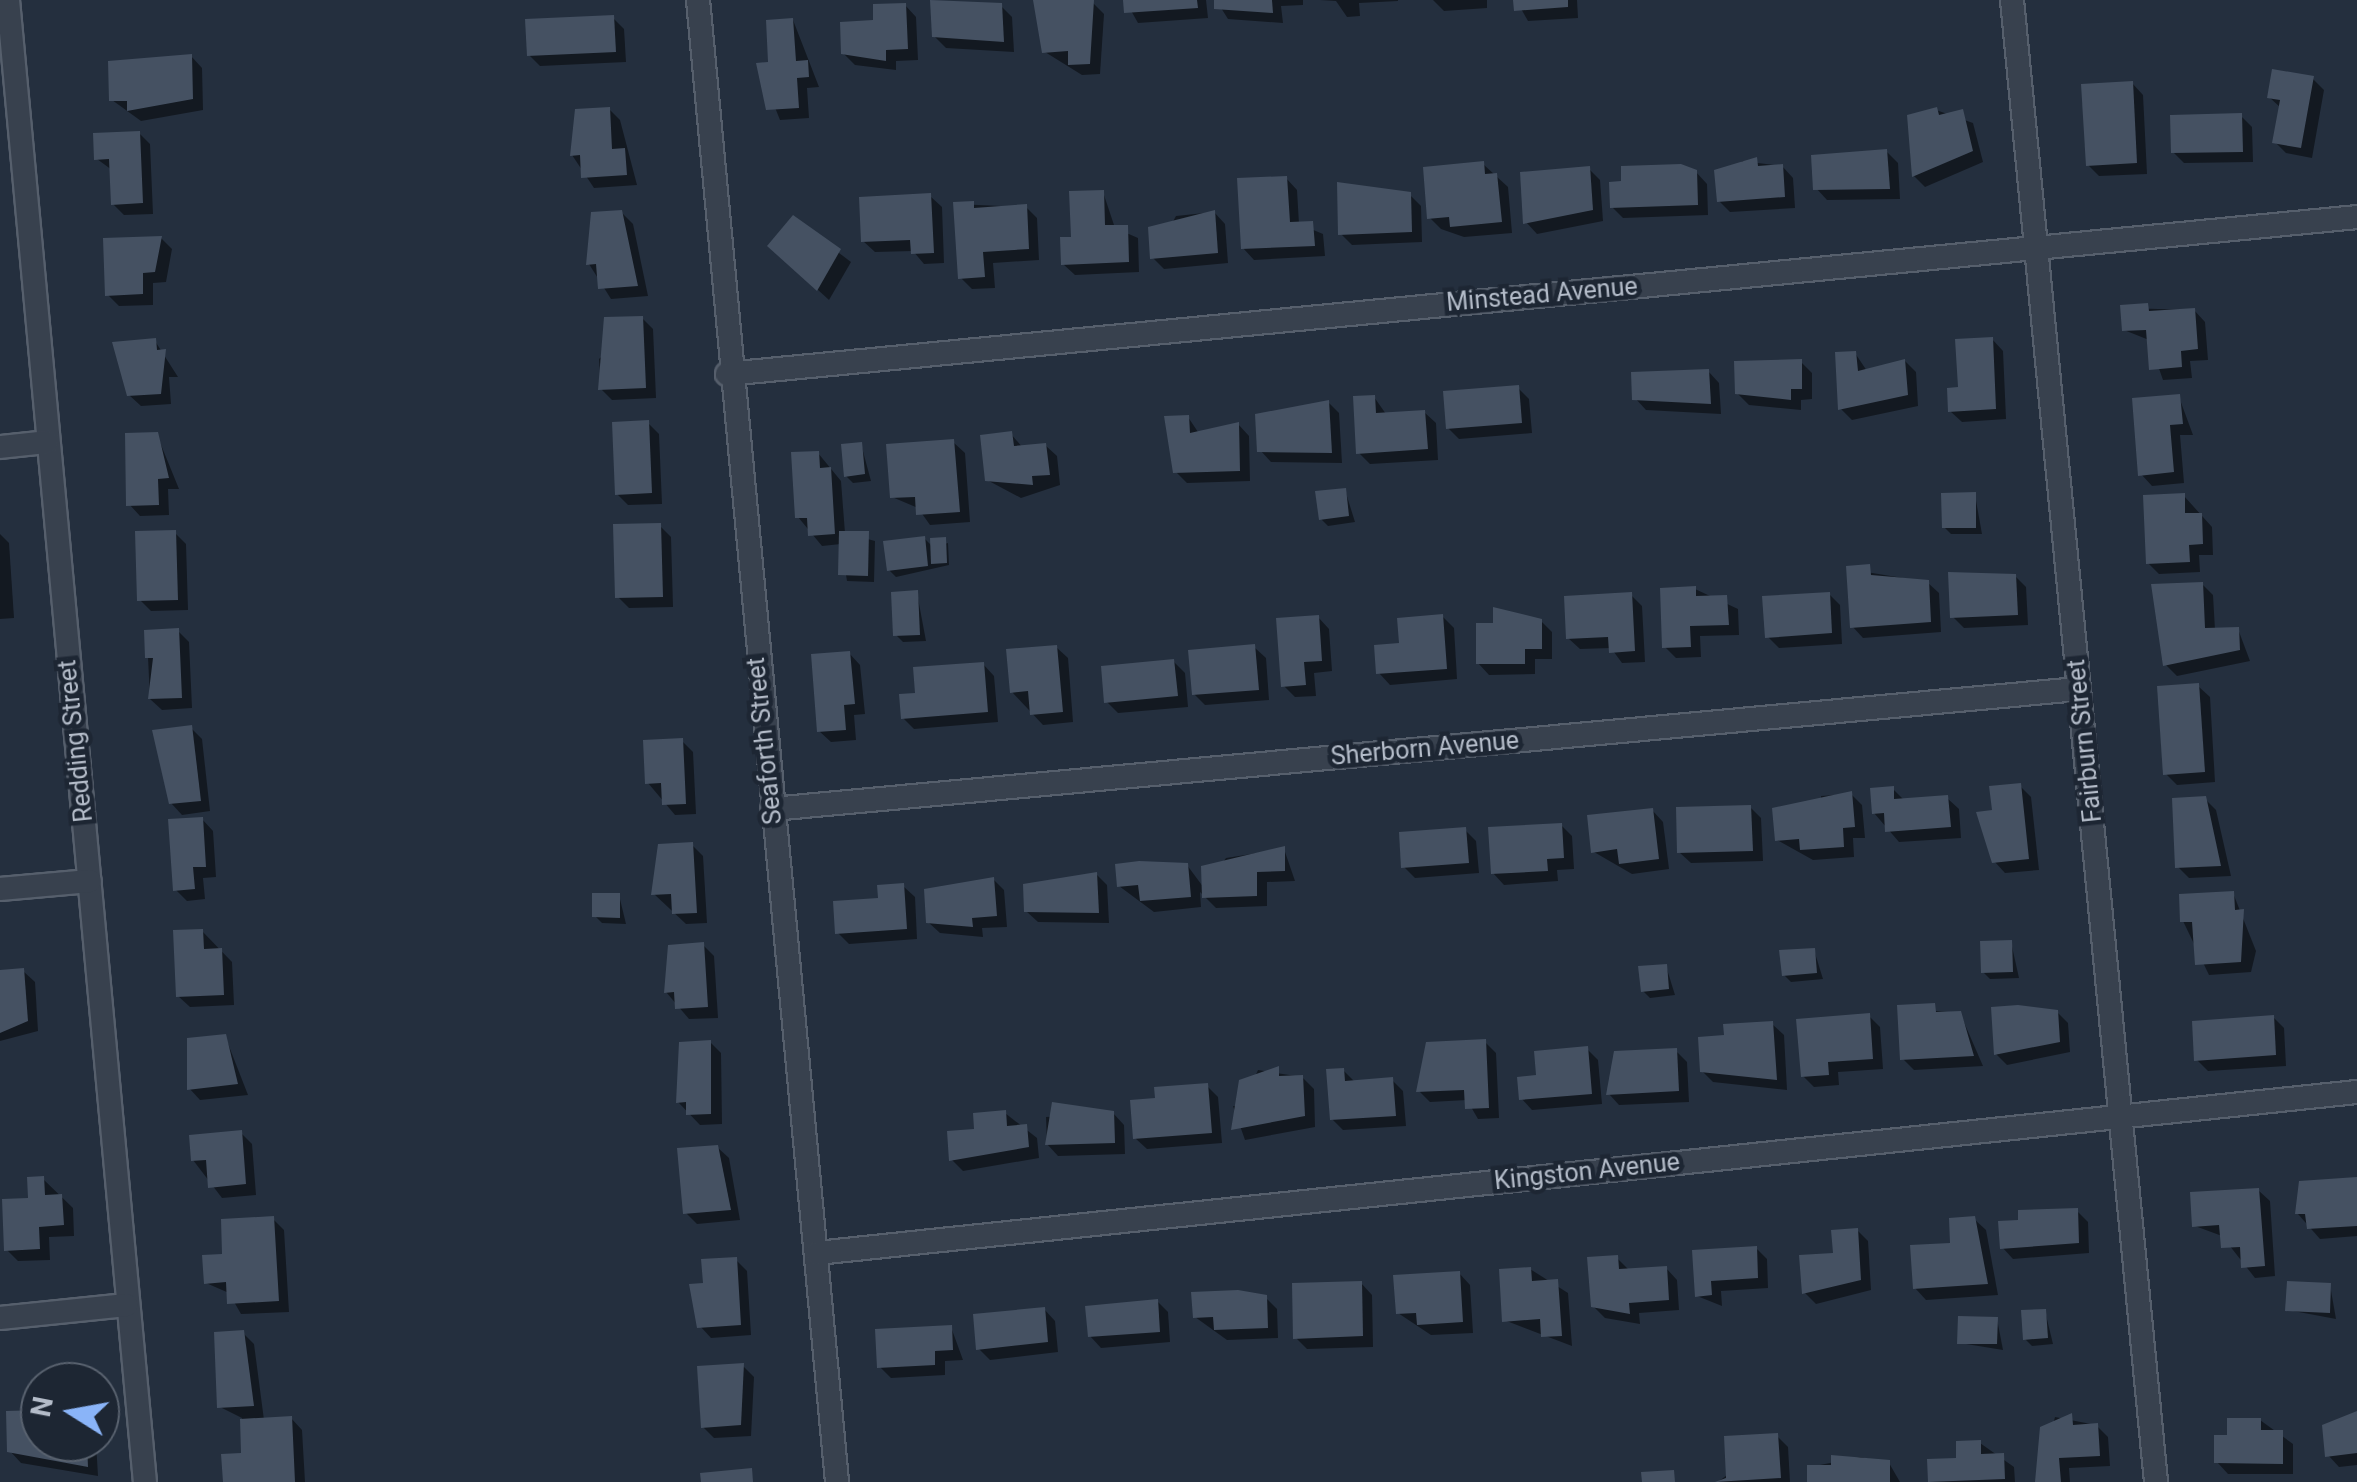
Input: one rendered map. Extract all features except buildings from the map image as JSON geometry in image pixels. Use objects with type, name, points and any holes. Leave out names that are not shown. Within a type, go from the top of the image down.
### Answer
[{"type":"street","name":"Redding Street","points":[[8,0],[144,1482]]},
{"type":"street","name":"Seaforth Street","points":[[698,0],[727,374],[837,1482]]},
{"type":"street","name":"Fairburn Street","points":[[2012,0],[2032,248],[2127,1115],[2156,1482]]},
{"type":"street","name":"Minstead Avenue","points":[[727,374],[2357,217]]},
{"type":"street","points":[[0,447],[46,442]]},
{"type":"street","name":"Sherborn Avenue","points":[[772,808],[2079,689]]},
{"type":"street","points":[[0,890],[90,881]]},
{"type":"street","name":"Kingston Avenue","points":[[817,1253],[2357,1092]]},
{"type":"street","points":[[0,1318],[126,1305]]}]
